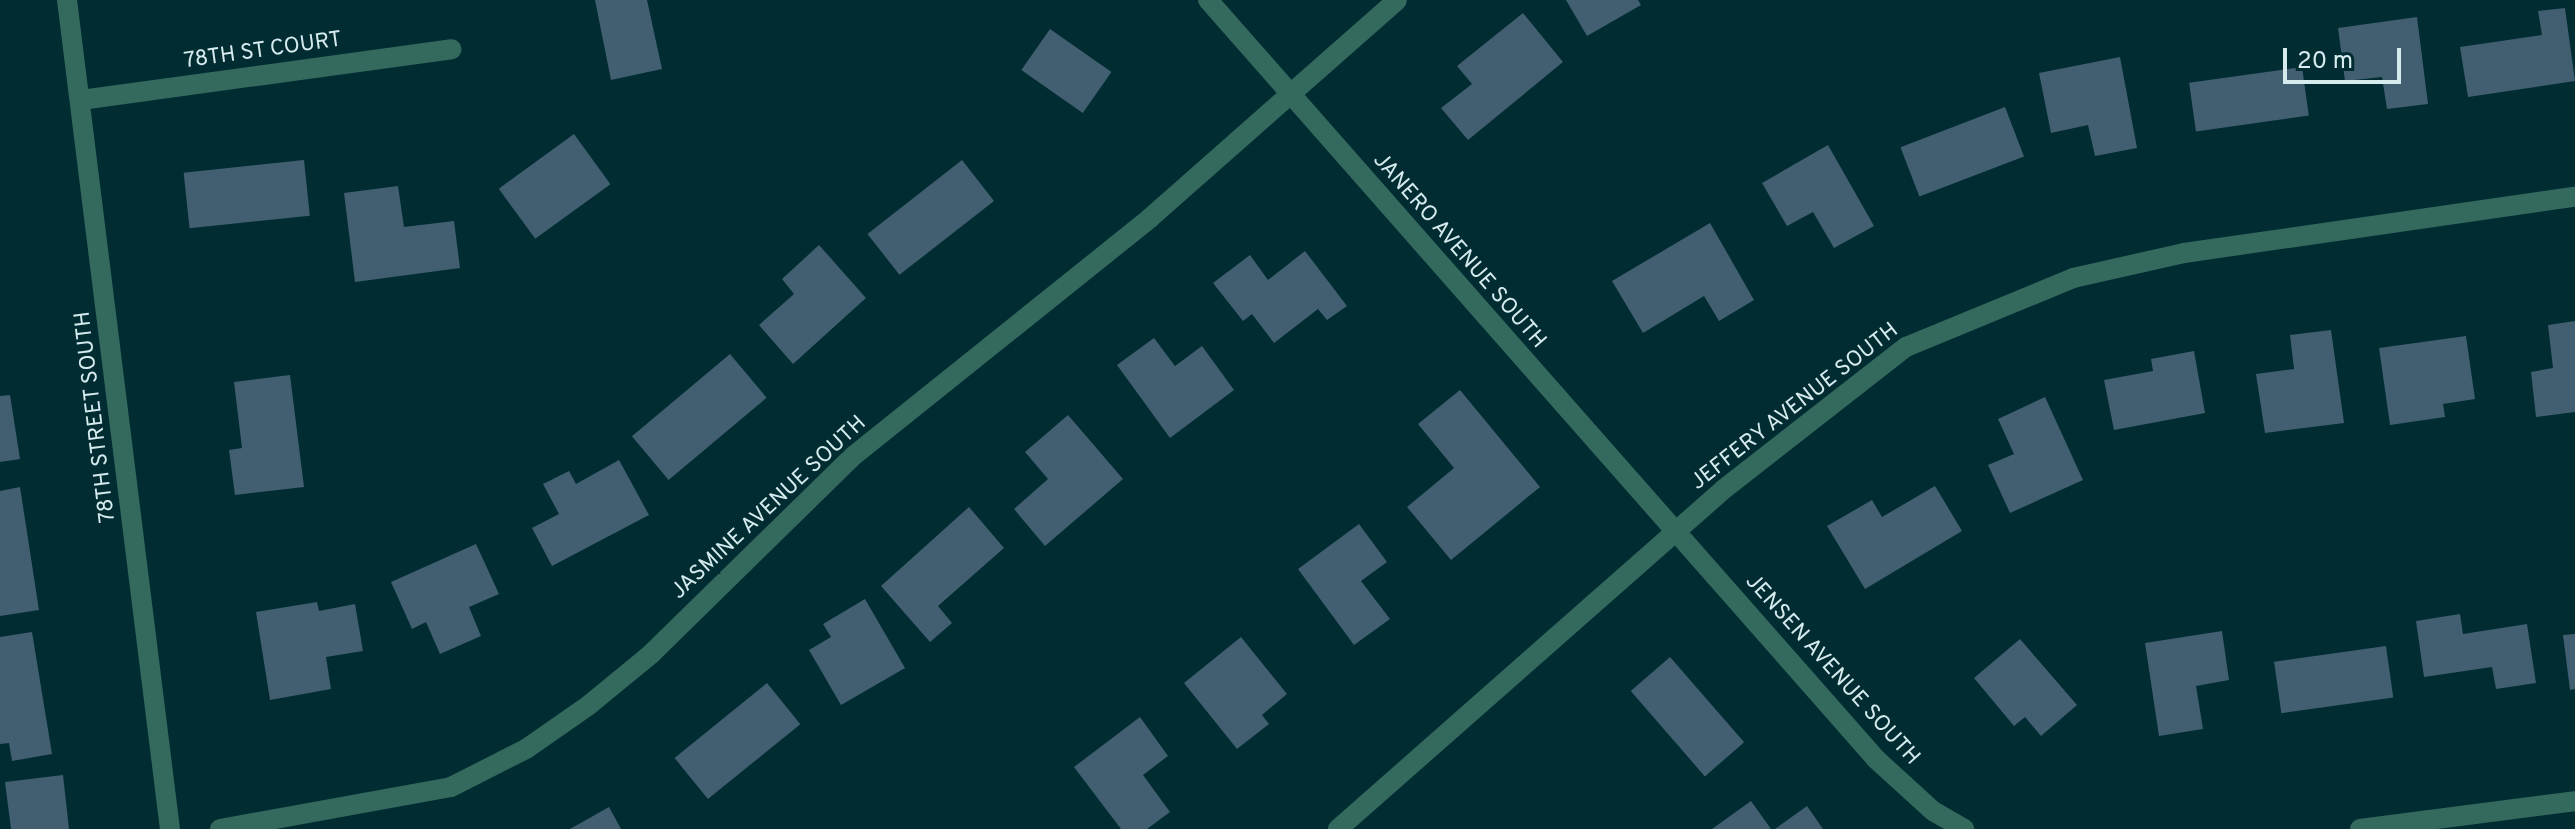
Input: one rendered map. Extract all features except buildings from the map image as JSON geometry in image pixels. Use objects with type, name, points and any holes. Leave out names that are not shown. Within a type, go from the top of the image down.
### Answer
[{"type":"street","name":"78TH STREET SOUTH","points":[[67,0],[170,829]]},
{"type":"street","name":"JANERO AVENUE SOUTH","points":[[1208,0],[1675,532]]},
{"type":"street","name":"JASMINE AVENUE SOUTH","points":[[220,829],[451,787],[526,749],[651,654],[852,457],[1150,218],[1397,0]]},
{"type":"street","name":"78TH ST COURT","points":[[81,100],[452,49]]},
{"type":"street","name":"JEFFERY AVENUE SOUTH","points":[[1338,829],[1675,532],[1906,347],[2073,278],[2184,253],[2575,197]]},
{"type":"street","name":"JENSEN AVENUE SOUTH","points":[[1675,532],[1876,759],[1933,811],[1964,829]]},
{"type":"street","points":[[2360,829],[2575,801]]}]
